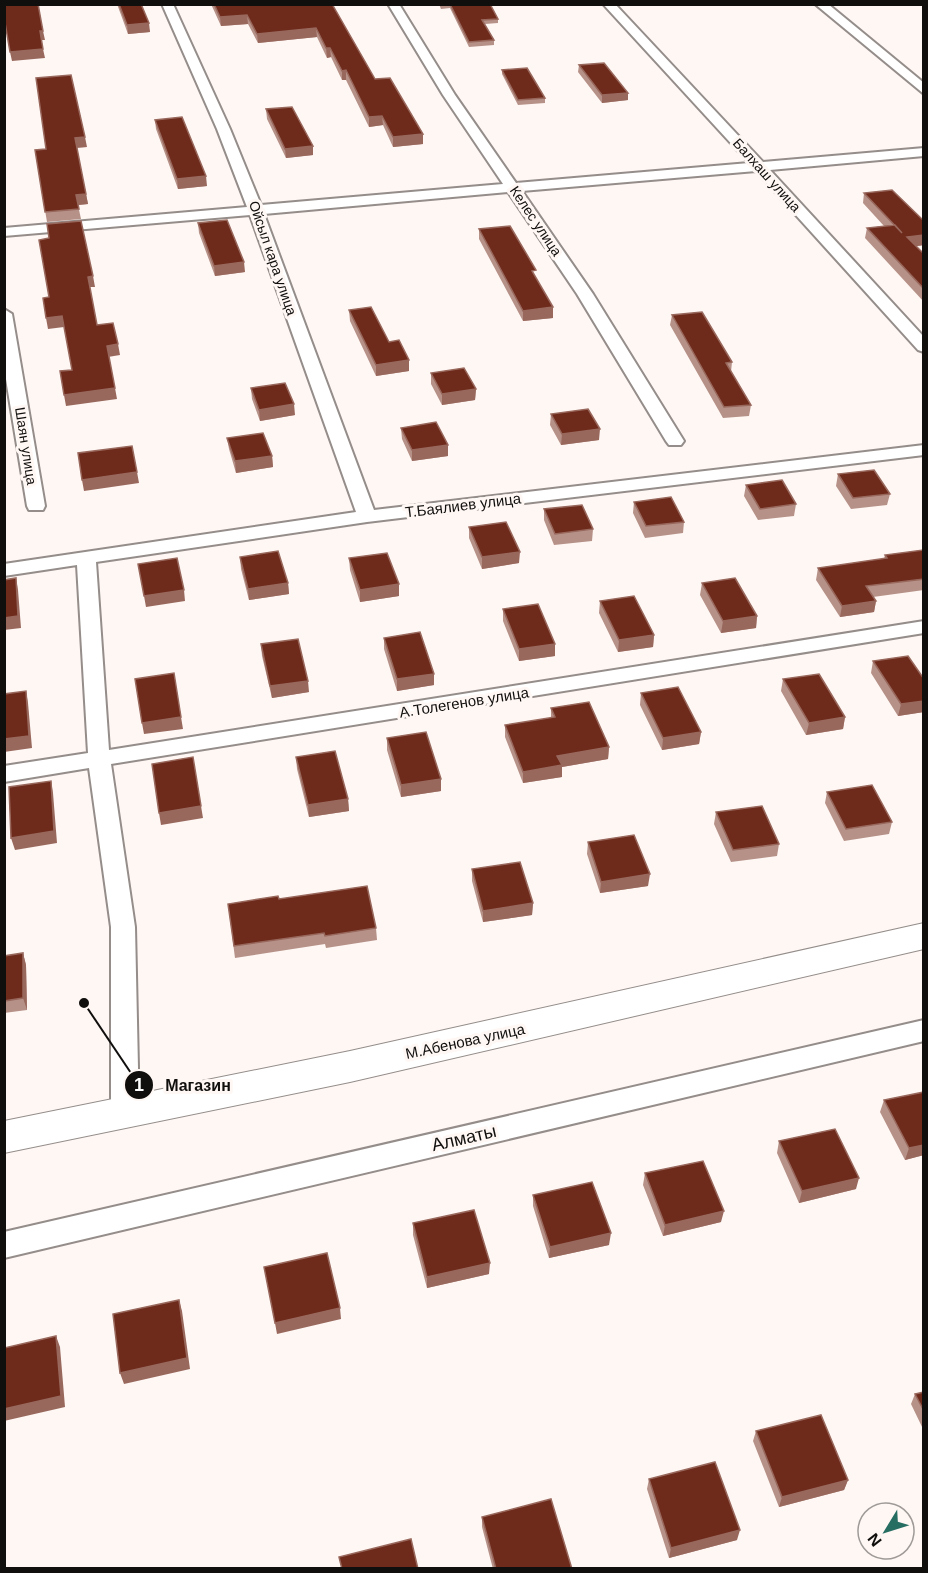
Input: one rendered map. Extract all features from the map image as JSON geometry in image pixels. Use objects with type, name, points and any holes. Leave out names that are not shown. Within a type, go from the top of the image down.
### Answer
[{"type":"main road","name":"М.Абенова улица","points":[[4,1137],[125,1115],[535,1026],[924,936]]},
{"type":"street","name":"Ойсыл кара улица","points":[[167,4],[204,80],[258,211],[367,516]]},
{"type":"street","name":"Келес улица","points":[[393,4],[449,95],[585,294],[675,441]]},
{"type":"street","name":"Балхаш улица","points":[[608,4],[924,347]]},
{"type":"street","points":[[820,4],[924,90]]},
{"type":"street","points":[[4,232],[513,187],[761,168],[924,152]]},
{"type":"street","name":"Шаян улица","points":[[4,314],[36,506]]},
{"type":"street","name":"Т.Баялиев улица","points":[[4,570],[367,516],[924,450]]},
{"type":"street","points":[[86,559],[99,760],[123,927],[125,1115]]},
{"type":"street","name":"А.Толегенов улица","points":[[4,774],[924,627]]},
{"type":"street","name":"Алматы","points":[[4,1245],[924,1030]]},
{"type":"building","points":[[4,4],[38,4],[43,31],[40,31],[43,49],[10,52]]},
{"type":"building","points":[[119,4],[141,4],[149,23],[127,25]]},
{"type":"building","points":[[214,4],[332,4],[375,79],[390,78],[423,134],[393,137],[382,116],[369,117],[346,70],[342,71],[316,28],[257,34],[247,15],[220,17]]},
{"type":"building","points":[[450,4],[490,4],[498,19],[482,20],[494,40],[469,42]]},
{"type":"building","points":[[604,63],[628,93],[602,95],[579,65]]},
{"type":"building","points":[[527,68],[545,98],[518,100],[502,70]]},
{"type":"building","points":[[71,75],[85,137],[75,138],[86,194],[76,195],[79,209],[45,212],[35,150],[46,149],[36,78]]},
{"type":"building","points":[[292,107],[313,146],[285,149],[266,109]]},
{"type":"building","points":[[182,117],[206,176],[177,179],[155,120]]},
{"type":"building","points":[[892,190],[924,221],[924,235],[907,237],[924,254],[924,289],[867,228],[894,225],[864,193]]},
{"type":"building","points":[[227,220],[244,262],[214,266],[198,223]]},
{"type":"building","points":[[81,221],[93,276],[88,277],[97,325],[113,323],[118,344],[107,346],[115,388],[64,395],[60,371],[72,370],[62,316],[46,318],[43,298],[49,297],[39,240],[49,238],[47,224]]},
{"type":"building","points":[[510,226],[536,270],[532,271],[553,307],[523,311],[479,229]]},
{"type":"building","points":[[371,307],[389,342],[399,340],[409,360],[376,365],[349,310]]},
{"type":"building","points":[[702,312],[732,362],[726,363],[751,405],[724,407],[672,315]]},
{"type":"building","points":[[464,368],[476,389],[442,394],[431,373]]},
{"type":"building","points":[[285,383],[294,404],[259,410],[251,388]]},
{"type":"building","points":[[588,409],[600,429],[562,434],[551,414]]},
{"type":"building","points":[[436,422],[448,445],[412,450],[401,428]]},
{"type":"building","points":[[263,433],[272,456],[235,461],[227,438]]},
{"type":"building","points":[[132,446],[137,472],[82,480],[78,453]]},
{"type":"building","points":[[874,470],[890,494],[853,498],[838,474]]},
{"type":"building","points":[[782,480],[796,504],[760,509],[746,485]]},
{"type":"building","points":[[671,497],[684,522],[646,526],[634,502]]},
{"type":"building","points":[[582,505],[593,529],[555,534],[544,509]]},
{"type":"building","points":[[506,522],[520,552],[482,557],[469,527]]},
{"type":"building","points":[[923,550],[924,579],[866,586],[876,601],[842,606],[818,568],[887,558],[885,555]]},
{"type":"building","points":[[278,551],[288,583],[248,589],[240,557]]},
{"type":"building","points":[[387,553],[399,584],[360,590],[349,558]]},
{"type":"building","points":[[177,558],[184,590],[144,596],[138,564]]},
{"type":"building","points":[[16,578],[18,616],[4,618],[4,580]]},
{"type":"building","points":[[735,578],[757,616],[723,621],[702,583]]},
{"type":"building","points":[[634,596],[654,635],[619,640],[600,601]]},
{"type":"building","points":[[538,604],[555,644],[519,649],[503,609]]},
{"type":"building","points":[[420,632],[434,674],[397,679],[384,638]]},
{"type":"building","points":[[298,639],[308,681],[270,686],[261,644]]},
{"type":"building","points":[[908,656],[924,679],[924,701],[901,704],[873,661]]},
{"type":"building","points":[[174,673],[181,717],[142,723],[135,679]]},
{"type":"building","points":[[819,674],[845,717],[809,723],[783,679]]},
{"type":"building","points":[[678,687],[701,732],[663,738],[641,693]]},
{"type":"building","points":[[26,691],[29,736],[4,739],[4,694]]},
{"type":"building","points":[[589,702],[609,747],[557,756],[562,765],[523,772],[505,725],[555,717],[551,708]]},
{"type":"building","points":[[426,732],[441,779],[401,785],[387,738]]},
{"type":"building","points":[[335,751],[348,799],[308,805],[296,757]]},
{"type":"building","points":[[193,757],[201,806],[159,813],[152,764]]},
{"type":"building","points":[[51,781],[54,831],[11,838],[9,787]]},
{"type":"building","points":[[872,785],[892,822],[846,829],[827,792]]},
{"type":"building","points":[[762,806],[779,844],[733,850],[716,812]]},
{"type":"building","points":[[634,835],[650,874],[601,882],[588,842]]},
{"type":"building","points":[[520,862],[533,903],[483,911],[472,869]]},
{"type":"building","points":[[367,886],[376,928],[234,946],[228,904]]},
{"type":"building","points":[[23,953],[23,998],[4,1001],[4,956]]},
{"type":"building","points":[[924,1092],[924,1145],[909,1148],[884,1100]]},
{"type":"building","points":[[835,1129],[859,1178],[802,1191],[779,1141]]},
{"type":"building","points":[[703,1161],[724,1211],[665,1225],[645,1173]]},
{"type":"building","points":[[592,1182],[611,1233],[550,1247],[533,1195]]},
{"type":"building","points":[[474,1210],[490,1263],[427,1277],[413,1223]]},
{"type":"building","points":[[327,1253],[340,1308],[275,1323],[264,1267]]},
{"type":"building","points":[[179,1300],[187,1358],[120,1373],[113,1314]]},
{"type":"building","points":[[56,1336],[61,1396],[4,1409],[4,1348]]},
{"type":"building","points":[[924,1392],[924,1411],[915,1394]]},
{"type":"building","points":[[821,1415],[848,1480],[782,1497],[756,1431]]},
{"type":"building","points":[[715,1462],[740,1530],[671,1548],[649,1479]]},
{"type":"building","points":[[551,1499],[572,1569],[496,1569],[482,1517]]},
{"type":"building","points":[[411,1539],[418,1569],[342,1569],[339,1557]]},
{"type":"place","name":"Магазин","points":[[84,1003]]}]
